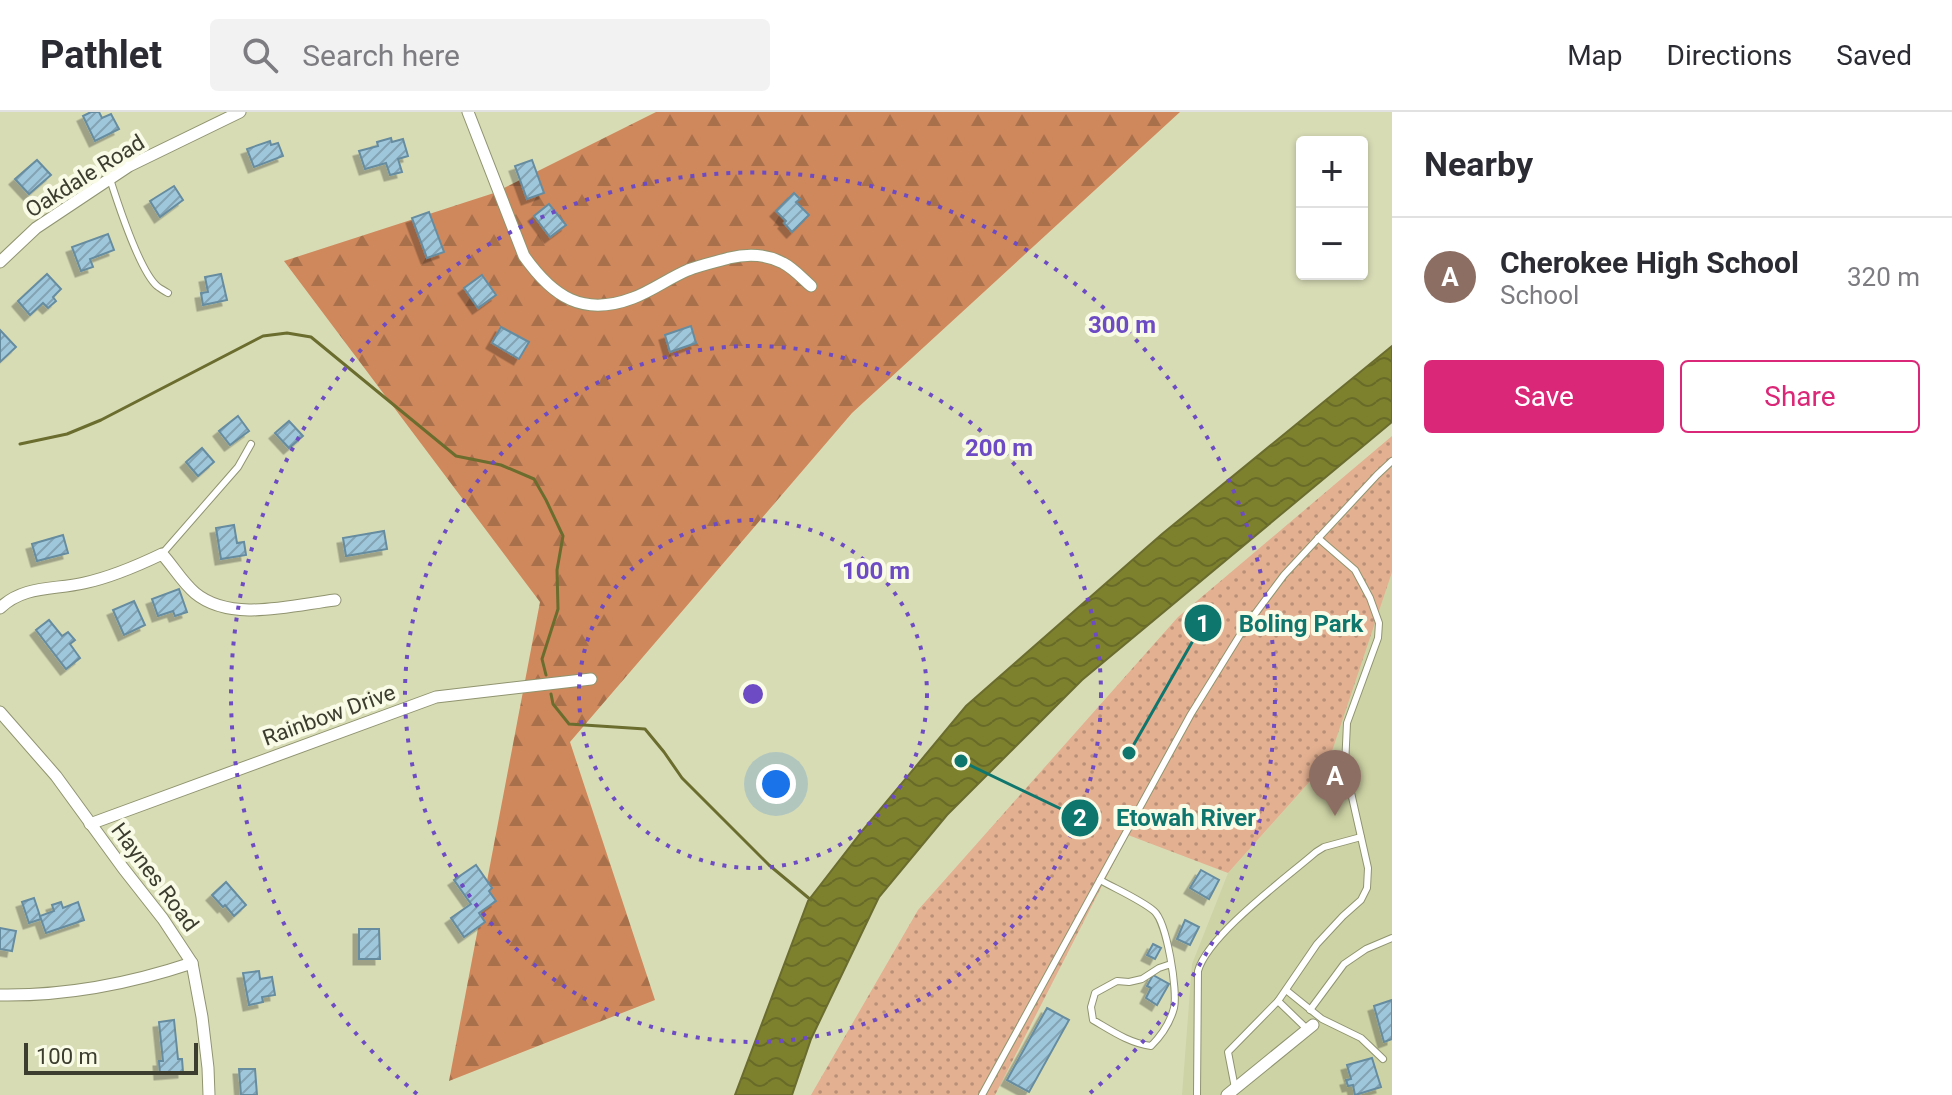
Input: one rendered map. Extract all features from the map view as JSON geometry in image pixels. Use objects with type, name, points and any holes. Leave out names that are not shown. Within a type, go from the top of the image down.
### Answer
[{"type":"street","name":"Oakdale Road","points":[[0,262],[36,228],[129,166],[240,112]]},
{"type":"street","points":[[468,112],[524,256],[535,272],[562,295],[579,304],[610,305],[634,298],[688,270],[742,255],[761,256],[782,263],[811,286]]},
{"type":"street","points":[[0,608],[7,601],[36,589],[88,583],[133,569],[162,554],[194,592],[214,605],[230,610],[259,610],[335,600]]},
{"type":"street","name":"Rainbow Drive","points":[[90,824],[436,697],[591,679]]},
{"type":"street","name":"Haynes Road","points":[[0,712],[56,776],[163,919],[192,963],[202,1017],[209,1095]]},
{"type":"street","points":[[0,995],[99,986],[192,963]]},
{"type":"street","points":[[1231,1091],[1310,1028]]},
{"type":"lane","points":[[110,179],[144,267],[157,287],[168,293]]},
{"type":"lane","points":[[162,554],[238,467],[251,444]]},
{"type":"lane","points":[[982,1095],[1191,714],[1243,630],[1284,575],[1392,461]]},
{"type":"lane","points":[[1231,1091],[1228,1052],[1278,1001],[1317,944],[1361,900],[1367,888],[1368,868],[1345,766],[1347,723],[1378,638],[1379,623],[1355,570],[1318,538]]},
{"type":"lane","points":[[1197,1095],[1198,971],[1201,959],[1228,928],[1316,852],[1361,837]]},
{"type":"lane","points":[[1100,880],[1157,913],[1163,928],[1171,964],[1176,991],[1174,1008],[1161,1036],[1151,1046],[1140,1045],[1117,1035],[1093,1020],[1091,1007],[1095,993],[1117,981],[1142,979],[1171,964]]},
{"type":"lane","points":[[1310,1010],[1344,964],[1366,949],[1392,938]]},
{"type":"lane","points":[[1286,990],[1322,1019],[1361,1038],[1383,1059]]},
{"type":"lane","points":[[1278,1001],[1310,1028]]},
{"type":"shaded area","points":[[1392,436],[1392,572],[1329,760],[1228,873],[1128,835],[995,1095],[811,1095],[918,910],[1178,617]]},
{"type":"shaded area","points":[[1392,484],[1392,1095],[1182,1095],[1192,964],[1228,873],[1329,760]]},
{"type":"green space","points":[[656,112],[1180,112],[852,413],[570,742],[655,1000],[449,1081],[540,602],[284,261],[494,193]]},
{"type":"water","points":[[1392,346],[1392,422],[1082,680],[947,815],[879,897],[811,1039],[792,1095],[735,1095],[808,901],[966,706],[1162,534]]},
{"type":"building","points":[[99,112],[102,118],[111,114],[119,129],[95,141],[83,116]]},
{"type":"building","points":[[391,138],[392,142],[403,139],[408,156],[398,159],[402,172],[390,175],[386,163],[365,169],[359,151],[378,146],[377,142]]},
{"type":"building","points":[[270,141],[271,145],[278,143],[283,156],[254,167],[247,149]]},
{"type":"building","points":[[37,160],[51,175],[29,194],[15,179]]},
{"type":"building","points":[[532,160],[544,193],[527,199],[515,166]]},
{"type":"building","points":[[174,186],[183,200],[160,217],[150,201]]},
{"type":"building","points":[[794,193],[800,199],[796,202],[809,215],[792,232],[776,211]]},
{"type":"building","points":[[549,204],[566,225],[550,237],[534,216]]},
{"type":"building","points":[[429,212],[444,252],[427,258],[412,218]]},
{"type":"building","points":[[108,234],[114,250],[90,259],[93,267],[81,271],[72,247]]},
{"type":"building","points":[[47,274],[61,289],[53,297],[56,301],[48,308],[43,303],[30,315],[18,301]]},
{"type":"building","points":[[221,274],[227,300],[203,305],[201,293],[208,292],[205,277]]},
{"type":"building","points":[[482,275],[496,295],[478,308],[464,288]]},
{"type":"building","points":[[691,326],[696,343],[670,352],[665,335]]},
{"type":"building","points":[[501,327],[529,342],[519,359],[492,343]]},
{"type":"building","points":[[0,330],[16,347],[0,362]]},
{"type":"building","points":[[238,416],[249,431],[230,445],[219,431]]},
{"type":"building","points":[[289,421],[303,436],[289,448],[275,433]]},
{"type":"building","points":[[202,448],[214,462],[198,476],[186,462]]},
{"type":"building","points":[[234,525],[237,543],[244,542],[246,555],[221,559],[216,528]]},
{"type":"building","points":[[384,531],[387,549],[346,556],[343,538]]},
{"type":"building","points":[[63,535],[68,553],[37,561],[32,544]]},
{"type":"building","points":[[179,589],[187,612],[175,616],[173,611],[158,616],[152,599]]},
{"type":"building","points":[[134,601],[145,625],[124,635],[113,610]]},
{"type":"building","points":[[49,620],[62,636],[68,632],[75,640],[70,644],[80,658],[66,669],[36,630]]},
{"type":"building","points":[[476,865],[492,888],[489,891],[496,901],[479,913],[485,922],[464,937],[451,918],[471,904],[454,880]]},
{"type":"building","points":[[1201,870],[1219,880],[1209,899],[1190,888]]},
{"type":"building","points":[[226,882],[246,905],[234,916],[212,895]]},
{"type":"building","points":[[34,898],[41,919],[29,923],[22,902]]},
{"type":"building","points":[[61,902],[63,908],[78,902],[84,920],[46,933],[40,916],[54,911],[52,905]]},
{"type":"building","points":[[1185,920],[1199,927],[1190,945],[1177,939]]},
{"type":"building","points":[[0,928],[16,931],[12,951],[0,949]]},
{"type":"building","points":[[359,929],[379,929],[380,959],[359,959]]},
{"type":"building","points":[[1153,944],[1161,948],[1155,959],[1147,955]]},
{"type":"building","points":[[259,971],[260,979],[272,977],[275,995],[262,997],[263,1002],[249,1005],[243,973]]},
{"type":"building","points":[[1153,975],[1169,984],[1157,1005],[1146,998],[1151,988],[1147,986]]},
{"type":"building","points":[[1392,1000],[1392,1039],[1384,1042],[1374,1006]]},
{"type":"building","points":[[1047,1008],[1069,1020],[1029,1092],[1007,1080]]},
{"type":"building","points":[[174,1020],[178,1059],[182,1059],[183,1072],[160,1074],[159,1061],[163,1061],[159,1022]]},
{"type":"building","points":[[1372,1058],[1381,1087],[1355,1095],[1353,1085],[1348,1086],[1346,1080],[1351,1079],[1347,1065]]},
{"type":"building","points":[[239,1069],[255,1069],[257,1095],[241,1095]]},
{"type":"waterway","points":[[20,444],[67,434],[101,420],[263,336],[287,333],[311,337],[456,456],[501,465],[534,479],[563,536],[557,570],[558,609],[542,659],[546,675]]},
{"type":"waterway","points":[[551,694],[553,704],[569,724],[645,729],[682,778],[769,865],[811,900]]},
{"type":"place","name":"Boling Park","points":[[1129,753]]},
{"type":"place","name":"Etowah River","points":[[961,761]]},
{"type":"place","name":"Cherokee High School","points":[[1335,816]]}]
